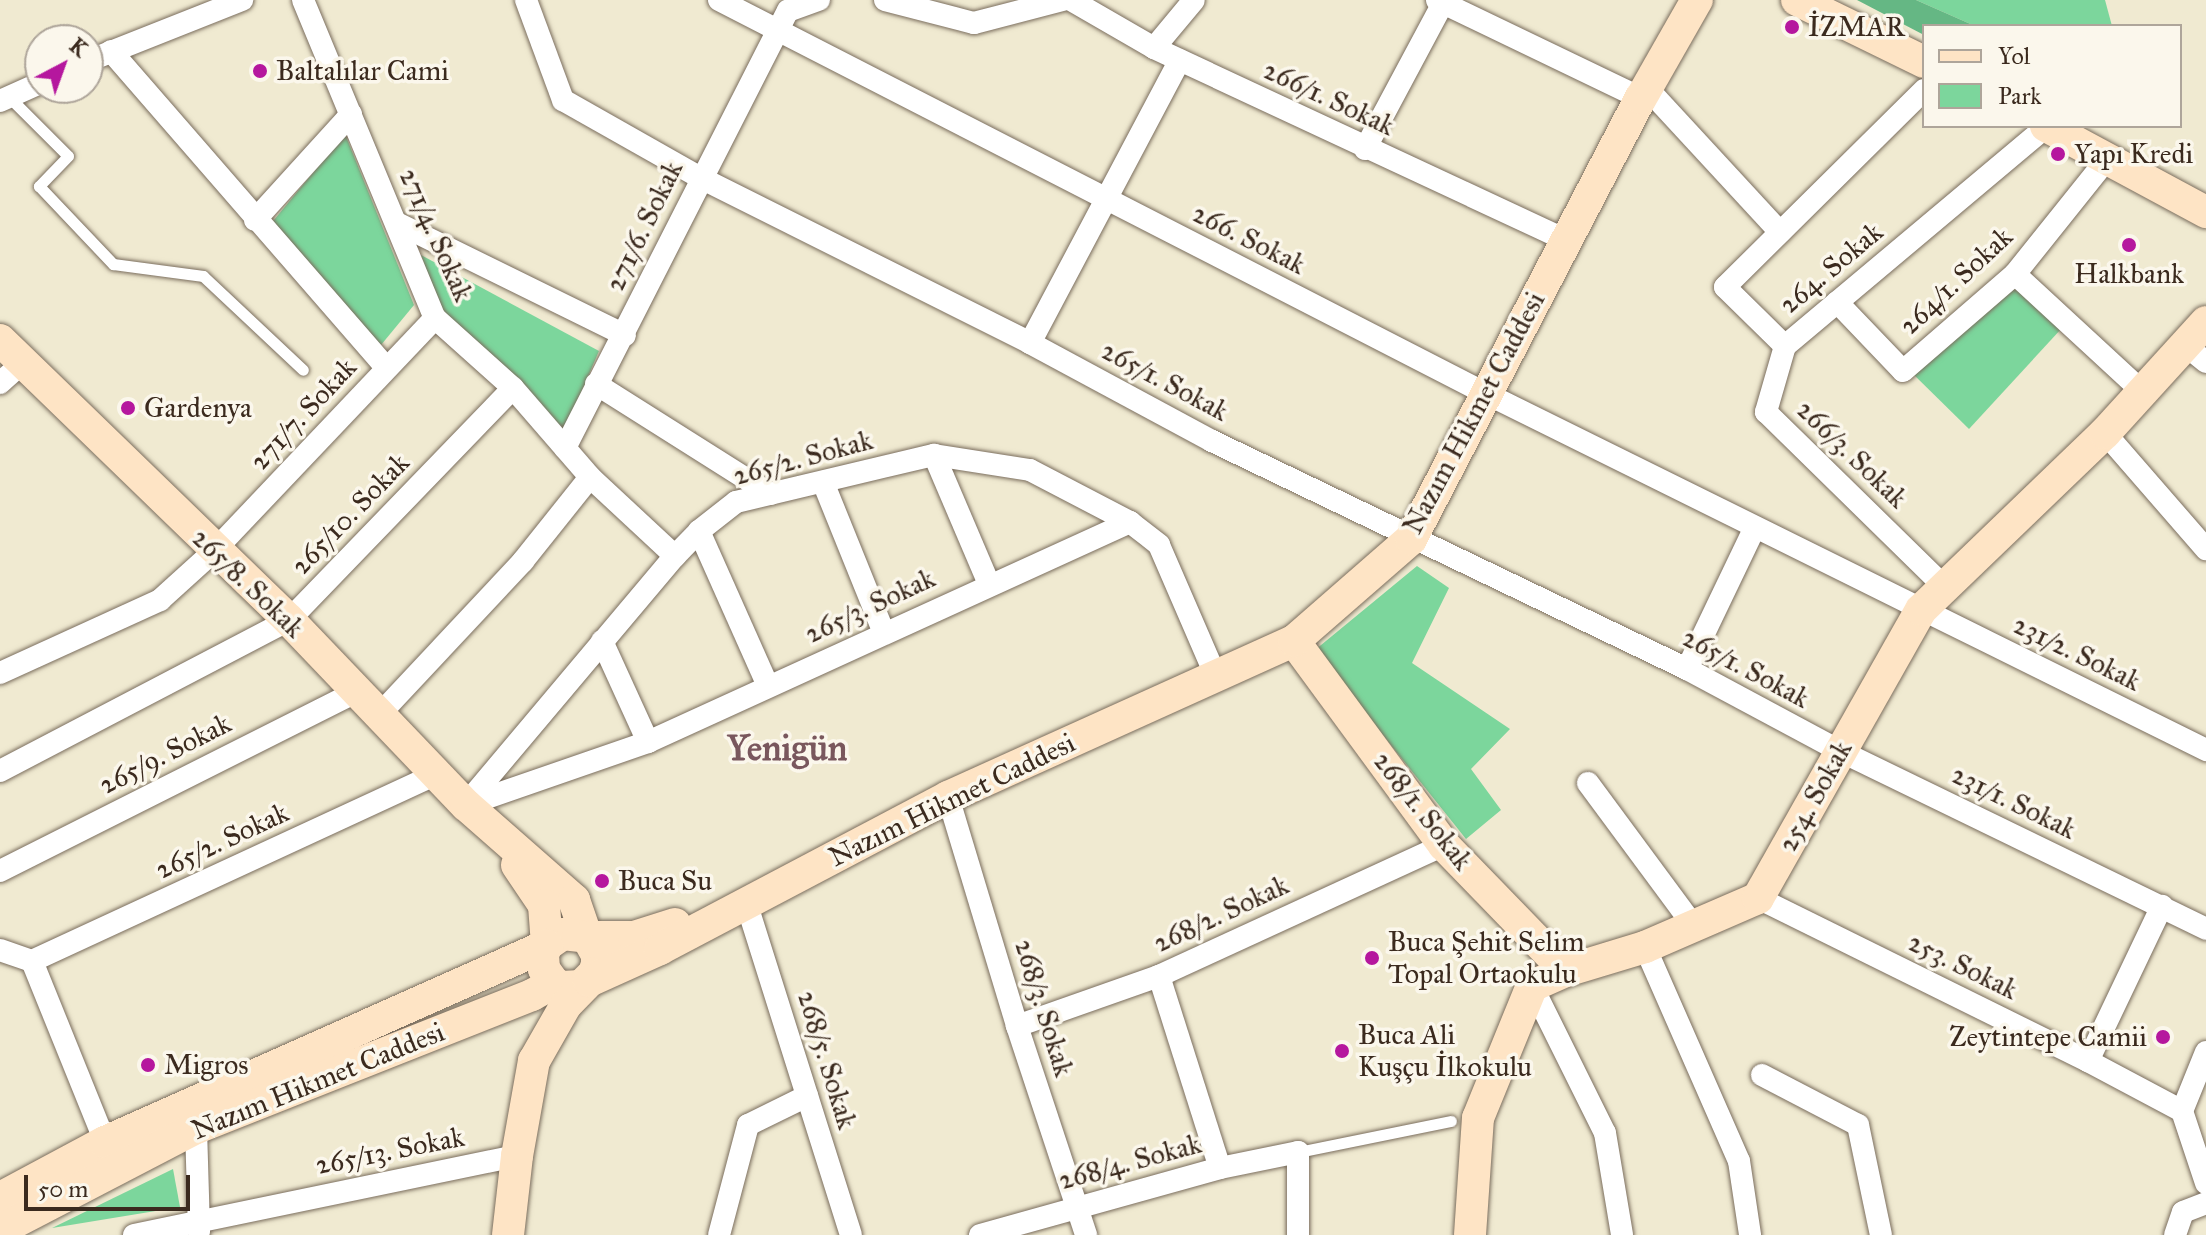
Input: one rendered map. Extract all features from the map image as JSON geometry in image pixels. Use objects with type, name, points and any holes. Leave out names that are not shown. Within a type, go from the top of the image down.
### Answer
[{"type":"main road","name":"Nazım Hikmet Caddesi","points":[[4,1222],[196,1128],[543,995],[589,981],[660,949],[948,797],[1294,641],[1411,539],[1644,93],[1697,0]]},
{"type":"main road","points":[[1797,0],[1922,61]]},
{"type":"main road","points":[[2051,128],[2206,212]]},
{"type":"main road","name":"265/8. Sokak","points":[[0,340],[11,373],[101,435],[214,551],[289,620],[466,805],[574,900],[597,955],[597,964],[589,981]]},
{"type":"main road","name":"254. Sokak","points":[[1758,898],[1921,610],[2105,433],[2143,392],[2199,343]]},
{"type":"main road","name":"268/1. Sokak","points":[[1294,641],[1444,845],[1566,971]]},
{"type":"main road","name":"265/8. Sokak","points":[[493,829],[544,905],[547,945],[543,995]]},
{"type":"main road","points":[[1470,1235],[1478,1118],[1532,986],[1566,971],[1645,947],[1758,898]]},
{"type":"main road","name":"Nazım Hikmet Caddesi","points":[[4,1222],[105,1142],[547,945],[563,934],[634,937],[746,902]]},
{"type":"main road","points":[[534,1061],[566,1005],[589,981]]},
{"type":"main road","points":[[508,1235],[517,1156],[543,995]]},
{"type":"street","points":[[104,54],[242,0]]},
{"type":"street","name":"271/4. Sokak","points":[[303,0],[435,318],[513,388],[590,477],[675,556]]},
{"type":"street","name":"265/1. Sokak","points":[[526,0],[563,100],[701,178],[1030,343],[1212,441],[1687,669],[1840,751]]},
{"type":"street","name":"266. Sokak","points":[[719,0],[1485,393],[1921,610]]},
{"type":"street","points":[[779,31],[788,11],[819,0]]},
{"type":"street","points":[[885,0],[974,23],[1063,0]]},
{"type":"street","name":"266/1. Sokak","points":[[1071,0],[1154,48],[1567,241]]},
{"type":"street","points":[[1154,48],[1194,0]]},
{"type":"street","points":[[1365,149],[1440,2],[1644,93],[1780,232]]},
{"type":"street","name":"271/6. Sokak","points":[[565,448],[779,31]]},
{"type":"street","points":[[111,51],[387,368]]},
{"type":"street","points":[[1030,343],[1180,60]]},
{"type":"street","points":[[4,99],[24,90]]},
{"type":"street","name":"264. Sokak","points":[[1922,92],[1725,287],[1785,346],[2045,128]]},
{"type":"street","points":[[255,220],[351,114]]},
{"type":"street","name":"264/1. Sokak","points":[[1837,302],[1903,371],[2015,274],[2108,158]]},
{"type":"street","points":[[397,223],[625,335]]},
{"type":"street","points":[[2015,274],[2143,392]]},
{"type":"street","name":"271/7. Sokak","points":[[0,673],[160,600],[214,551],[435,318]]},
{"type":"street","name":"266/3. Sokak","points":[[1785,346],[1766,412],[1946,588]]},
{"type":"street","points":[[596,384],[770,494]]},
{"type":"street","name":"265/10. Sokak","points":[[0,771],[289,620],[513,388]]},
{"type":"street","points":[[2105,433],[2206,549]]},
{"type":"street","points":[[934,455],[989,584]]},
{"type":"street","name":"265/2. Sokak","points":[[466,805],[675,556],[699,531],[736,502],[934,455],[1030,470],[1130,522]]},
{"type":"street","points":[[379,715],[523,561],[590,477]]},
{"type":"street","points":[[823,482],[884,633]]},
{"type":"street","points":[[1130,522],[1159,545],[1216,677]]},
{"type":"street","name":"265/3. Sokak","points":[[466,805],[648,742],[1130,522]]},
{"type":"street","points":[[1687,669],[1755,527]]},
{"type":"street","points":[[699,531],[768,686]]},
{"type":"street","name":"231/2. Sokak","points":[[1921,610],[2206,750]]},
{"type":"street","points":[[602,641],[648,742]]},
{"type":"street","name":"265/9. Sokak","points":[[0,871],[356,692]]},
{"type":"street","name":"231/1. Sokak","points":[[1840,751],[2206,929]]},
{"type":"street","name":"265/2. Sokak","points":[[32,961],[436,774]]},
{"type":"street","points":[[1588,783],[1694,926]]},
{"type":"street","name":"268/3. Sokak","points":[[948,797],[1017,1026],[1086,1235]]},
{"type":"street","name":"268/2. Sokak","points":[[1017,1026],[1159,976],[1444,845]]},
{"type":"street","name":"253. Sokak","points":[[1758,898],[2088,1061],[2182,1111]]},
{"type":"street","name":"268/5. Sokak","points":[[746,902],[851,1235]]},
{"type":"street","points":[[2088,1061],[2162,906]]},
{"type":"street","points":[[1645,947],[1739,1161],[1750,1235]]},
{"type":"street","points":[[1,948],[32,961],[105,1142]]},
{"type":"street","points":[[1159,976],[1220,1168]]},
{"type":"street","points":[[1532,986],[1605,1133],[1622,1235]]},
{"type":"street","points":[[2206,1052],[2182,1111],[2206,1183]]},
{"type":"street","points":[[1762,1075],[1858,1125],[1881,1235]]},
{"type":"street","points":[[719,1235],[748,1125],[807,1096]]},
{"type":"street","points":[[2182,1111],[2206,1098]]},
{"type":"street","points":[[196,1128],[198,1227]]},
{"type":"street","points":[[1298,1152],[1298,1235]]},
{"type":"street","name":"268/4. Sokak","points":[[980,1235],[1220,1168],[1298,1152]]},
{"type":"street","name":"265/13. Sokak","points":[[134,1235],[198,1227],[517,1156]]},
{"type":"street","points":[[2175,1235],[2183,1212],[2206,1203]]},
{"type":"lane","points":[[4,99],[68,156],[39,186],[113,264],[203,276],[303,370]]},
{"type":"lane","points":[[1298,1152],[1451,1121]]},
{"type":"green space","points":[[1857,0],[1916,0],[1970,24],[1922,24],[1922,34]]},
{"type":"green space","points":[[1916,0],[2105,0],[2111,24],[1970,24]]},
{"type":"green space","points":[[345,134],[414,305],[381,345],[269,226]]},
{"type":"green space","points":[[421,255],[599,351],[564,432],[443,314]]},
{"type":"green space","points":[[2014,282],[2062,328],[1969,429],[1910,371]]},
{"type":"green space","points":[[1417,566],[1449,588],[1412,663],[1510,729],[1471,769],[1501,810],[1466,839],[1315,650]]},
{"type":"green space","points":[[173,1169],[180,1207],[52,1228]]},
{"type":"place","name":"İZMAR","points":[[1792,27]]},
{"type":"place","name":"Baltalılar Cami","points":[[260,71]]},
{"type":"place","name":"Yapı Kredi","points":[[2058,154]]},
{"type":"place","name":"Halkbank","points":[[2129,245]]},
{"type":"place","name":"Gardenya","points":[[128,408]]},
{"type":"place","name":"Buca Su","points":[[602,881]]},
{"type":"place","name":"Buca Şehit Selim Topal Ortaokulu","points":[[1372,958]]},
{"type":"place","name":"Zeytintepe Camii","points":[[2163,1037]]},
{"type":"place","name":"Buca Ali Kuşçu İlkokulu","points":[[1342,1051]]},
{"type":"place","name":"Migros","points":[[148,1065]]},
{"type":"district","name":"Yenigün","points":[[787,749]]}]
